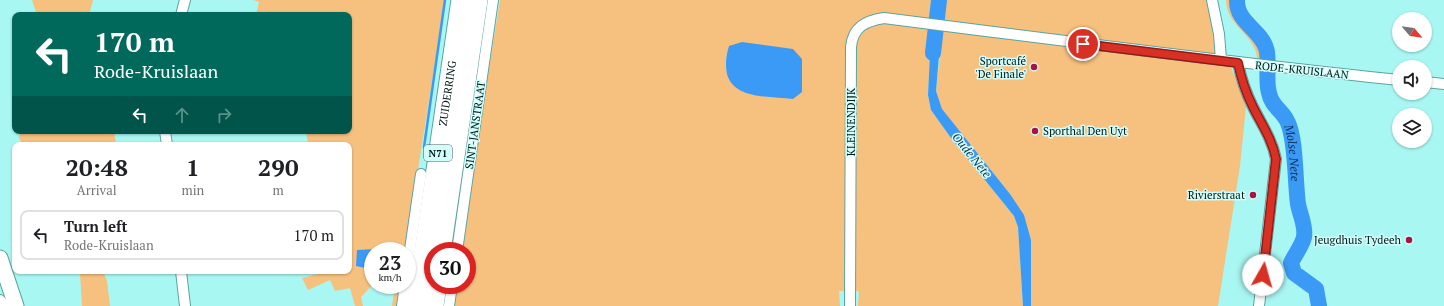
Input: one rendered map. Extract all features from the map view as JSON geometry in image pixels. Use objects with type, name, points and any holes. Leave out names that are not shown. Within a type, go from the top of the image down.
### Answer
[{"type":"highway","name":"ZUIDERRING","points":[[416,306],[460,0]]},
{"type":"highway","name":"ZUIDERRING","points":[[442,242],[478,0]]},
{"type":"highway","points":[[434,306],[435,294]]},
{"type":"street","points":[[182,12],[185,0]]},
{"type":"street","name":"SINT-JANSTRAAT","points":[[458,242],[493,0]]},
{"type":"street","points":[[1212,0],[1219,34],[1221,60]]},
{"type":"street","name":"KLEINENDIJK","points":[[850,306],[852,38],[856,31],[869,20],[884,18],[943,26]]},
{"type":"street","name":"RODE-KRUISLAAN","points":[[943,26],[1271,67],[1392,79]]},
{"type":"street","points":[[1238,63],[1241,78],[1253,106],[1274,145],[1276,159],[1259,306]]},
{"type":"street","points":[[1432,83],[1444,84]]},
{"type":"street","points":[[411,242],[421,174]]},
{"type":"street","points":[[0,258],[16,306]]},
{"type":"street","points":[[181,274],[185,306]]},
{"type":"street","points":[[402,306],[404,294]]},
{"type":"street","points":[[450,306],[451,294]]},
{"type":"street","points":[[0,300],[5,306]]},
{"type":"shaded area","points":[[32,0],[93,0],[90,12],[36,12]]},
{"type":"shaded area","points":[[253,0],[445,0],[406,242],[364,242],[364,294],[361,297],[363,306],[355,306],[350,288],[335,291],[330,280],[308,290],[302,278],[317,274],[352,274],[352,142],[308,142],[306,134],[352,134],[352,12],[257,12],[259,2]]},
{"type":"shaded area","points":[[500,0],[931,0],[929,18],[931,33],[928,95],[931,110],[951,138],[1014,216],[1018,227],[1023,306],[858,306],[859,291],[839,291],[840,306],[454,306],[456,294],[476,294],[476,242],[463,242],[473,168]],"holes":[[[727,51],[756,95],[745,91],[728,75],[726,67]]]},
{"type":"shaded area","points":[[946,0],[1208,0],[1214,25],[1217,54],[1231,67],[1246,106],[1240,166],[1218,306],[1031,306],[1031,240],[1010,194],[942,110],[936,91]]},
{"type":"shaded area","points":[[1226,0],[1237,0],[1238,9],[1241,16],[1263,42],[1267,61],[1257,60],[1253,44],[1231,17],[1227,9]]},
{"type":"shaded area","points":[[20,134],[114,134],[116,142],[21,142],[19,138]]},
{"type":"shaded area","points":[[80,274],[104,274],[107,281],[110,306],[82,306]]},
{"type":"shaded area","points":[[394,294],[399,294],[397,306],[392,306]]},
{"type":"water","points":[[931,33],[941,33],[936,91],[942,109],[1010,194],[1024,215],[1031,240],[1031,306],[1023,306],[1018,227],[1014,216],[951,138],[931,110],[928,95]]},
{"type":"water","points":[[742,42],[793,49],[802,59],[802,92],[793,99],[764,97],[745,93],[737,88],[731,82],[727,74],[726,60],[729,46]]},
{"type":"water","points":[[357,250],[364,250],[364,268],[356,266]]},
{"type":"waterway","points":[[424,147],[445,0]]},
{"type":"waterway","name":"Oude Nete","points":[[933,53],[939,0]]},
{"type":"waterway","name":"Molse Nete","points":[[1237,0],[1240,14],[1263,41],[1266,48],[1268,58],[1267,81],[1270,98],[1286,119],[1291,130],[1298,204],[1304,225],[1304,237],[1302,244],[1291,263],[1294,273],[1316,289],[1319,306]]},
{"type":"place","name":"Sportcafé 'De Finale'","points":[[1034,67]]},
{"type":"place","name":"Sporthal Den Uyt","points":[[1035,131]]},
{"type":"place","name":"Rivierstraat","points":[[1253,195]]},
{"type":"place","name":"Jeugdhuis Tydeeh","points":[[1409,240]]},
{"type":"route","points":[[1083,44],[1238,63],[1241,78],[1253,106],[1274,145],[1276,159],[1276,172],[1263,275]]}]
